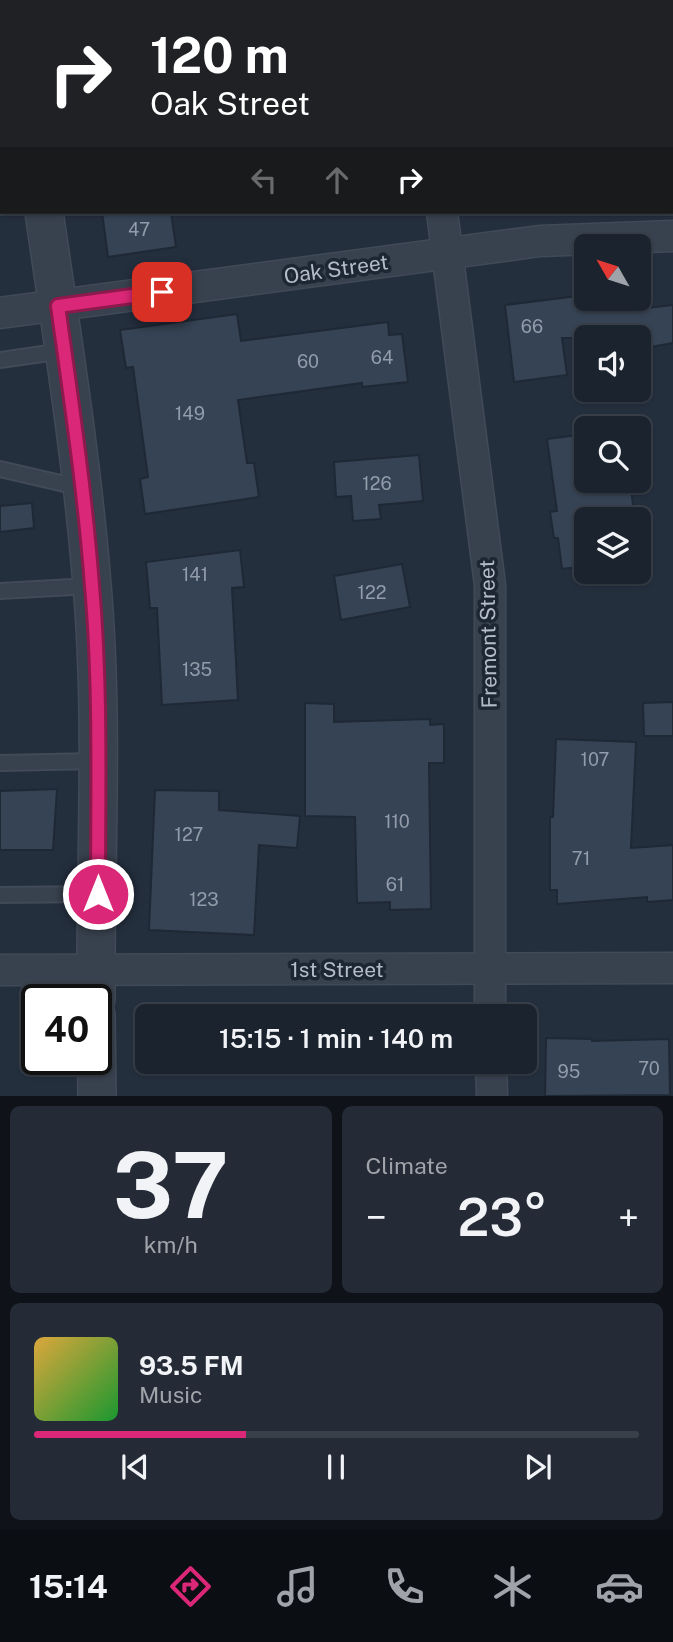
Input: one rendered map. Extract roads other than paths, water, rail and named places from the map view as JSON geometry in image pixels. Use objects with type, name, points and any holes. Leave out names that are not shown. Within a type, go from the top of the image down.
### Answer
[{"type":"street","points":[[44,214],[83,489],[92,586],[98,761],[96,984]]},
{"type":"street","name":"Fremont Street","points":[[442,214],[490,584],[490,1004]]},
{"type":"street","name":"Oak Street","points":[[0,313],[540,241],[673,236]]},
{"type":"street","name":"1st Street","points":[[112,984],[489,968],[673,968]]},
{"type":"street","name":"1st Street","points":[[0,970],[90,984]]},
{"type":"street","points":[[491,1074],[492,1096]]},
{"type":"street","points":[[97,1075],[97,1096]]},
{"type":"lane","points":[[0,360],[64,351]]},
{"type":"lane","points":[[0,468],[83,489]]},
{"type":"lane","points":[[0,591],[92,586]]},
{"type":"lane","points":[[0,763],[98,761]]},
{"type":"lane","points":[[0,895],[98,894]]}]
